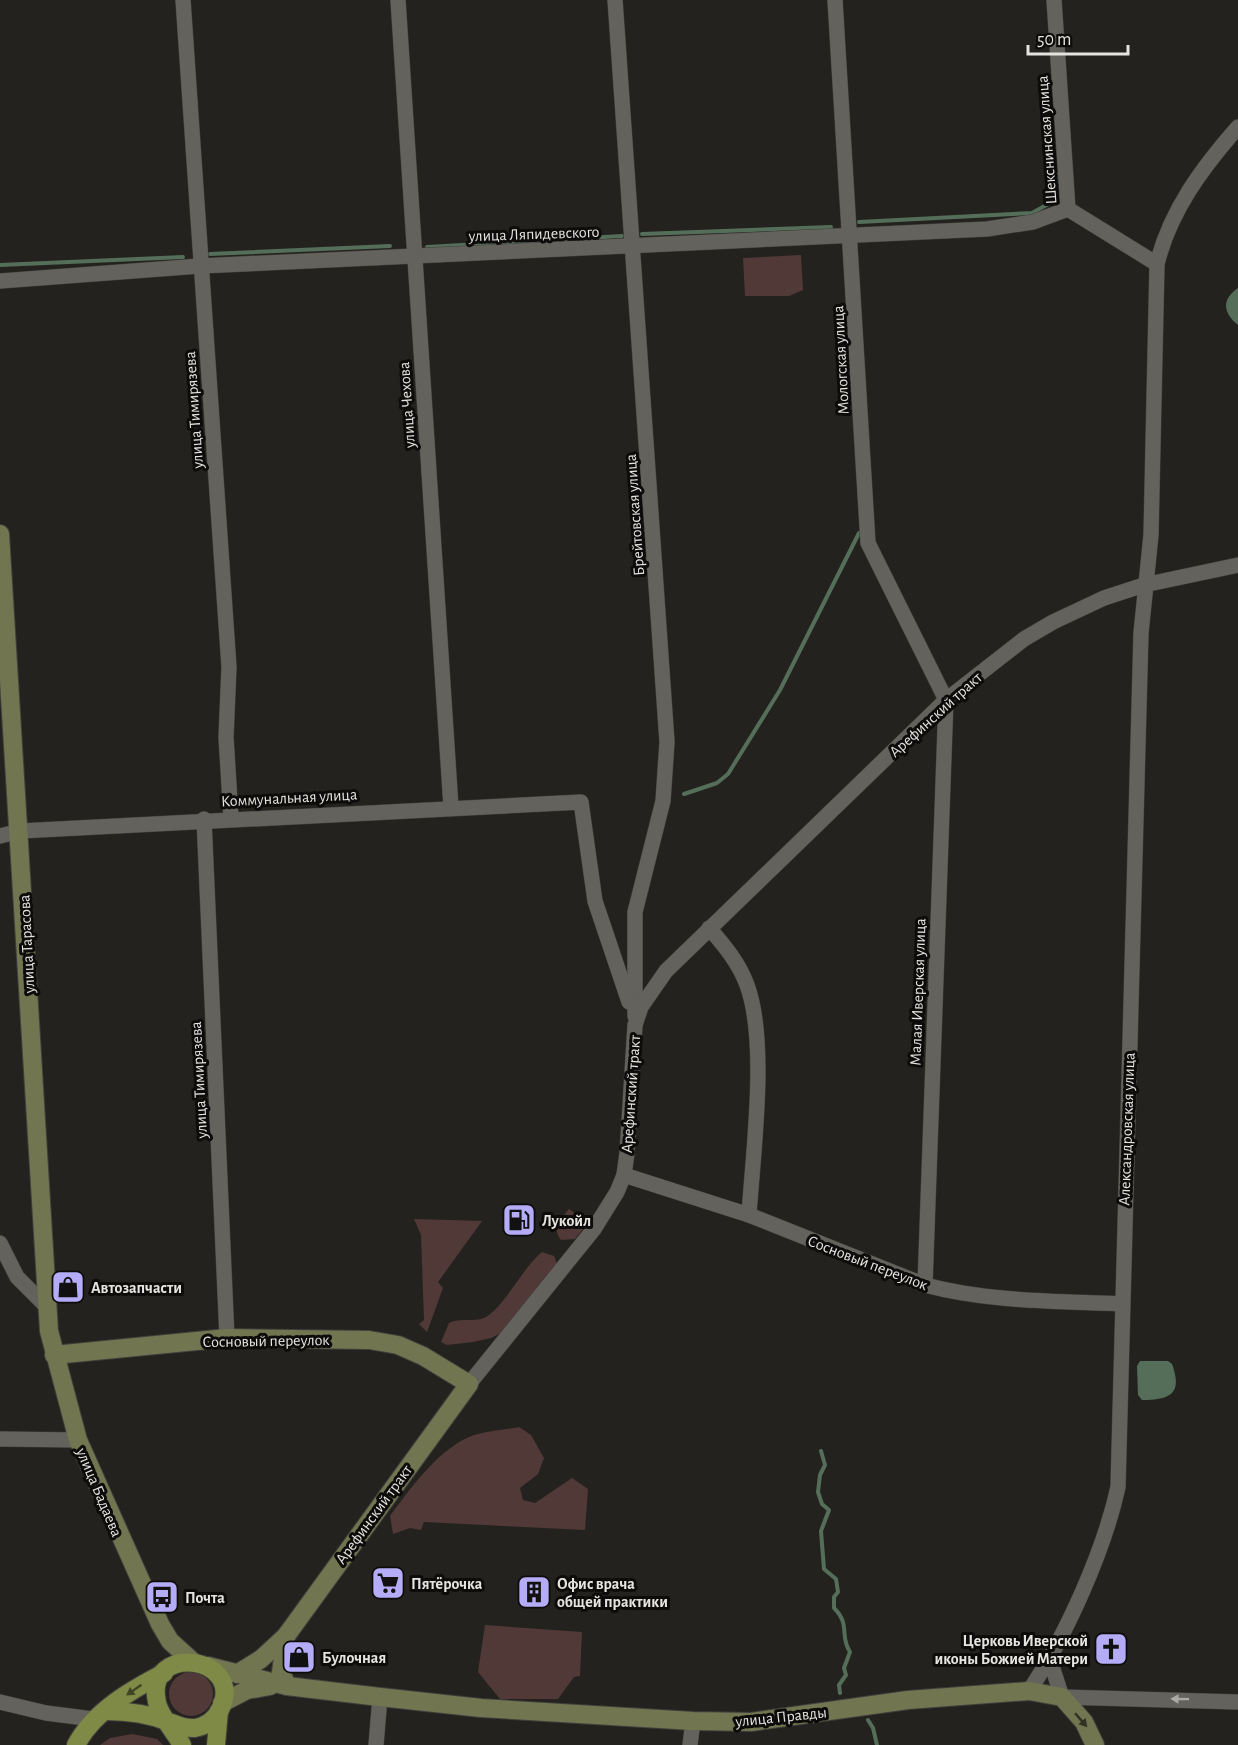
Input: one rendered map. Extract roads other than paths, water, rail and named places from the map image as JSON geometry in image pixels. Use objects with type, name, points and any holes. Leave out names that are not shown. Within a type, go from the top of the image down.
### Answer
[{"type":"main road","points":[[76,1745],[100,1715],[138,1687],[167,1670],[200,1664],[222,1686],[216,1745]]},
{"type":"main road","points":[[167,1670],[156,1695],[159,1710],[182,1745]]},
{"type":"main road","points":[[100,1715],[125,1711],[184,1728],[200,1727],[208,1723],[221,1707]]},
{"type":"street","name":"улица Тимирязева","points":[[183,0],[230,667],[226,736],[231,818]]},
{"type":"street","name":"улица Чехова","points":[[398,0],[452,807]]},
{"type":"street","name":"Брейтовская улица","points":[[615,0],[667,742],[663,801],[635,912],[635,1025]]},
{"type":"street","name":"Мологская улица","points":[[835,0],[868,543],[946,700]]},
{"type":"street","name":"Шекснинская улица","points":[[1054,0],[1068,209],[1157,264]]},
{"type":"street","points":[[1144,585],[1151,535],[1157,264],[1163,238],[1180,203],[1238,127]]},
{"type":"street","name":"улица Ляпидевского","points":[[0,281],[200,266],[987,229],[1033,222],[1068,209]]},
{"type":"street","name":"улица Тарасова","points":[[0,534],[20,831],[46,1306],[54,1354]]},
{"type":"street","name":"Арефинский тракт","points":[[237,1674],[261,1659],[286,1636],[469,1384],[594,1229],[617,1192],[624,1175],[635,1025],[641,1007],[666,971],[946,700],[1024,639],[1053,622],[1104,598],[1144,585],[1238,565]]},
{"type":"street","name":"Александровская улица","points":[[1029,1691],[1050,1660],[1106,1534],[1118,1487],[1121,1304],[1144,585]]},
{"type":"street","name":"Малая Иверская улица","points":[[925,1286],[946,700]]},
{"type":"street","name":"Коммунальная улица","points":[[0,836],[20,831],[204,819],[581,802],[596,901],[626,989],[635,1025]]},
{"type":"street","name":"улица Тимирязева","points":[[204,819],[227,1338]]},
{"type":"street","points":[[709,928],[740,968],[748,987],[758,1050],[749,1215]]},
{"type":"street","name":"Сосновый переулок","points":[[624,1175],[749,1215],[925,1286],[950,1292],[1019,1300],[1121,1304]]},
{"type":"street","points":[[0,1243],[4,1261],[46,1306]]},
{"type":"street","name":"Сосновый переулок","points":[[54,1354],[227,1338],[369,1340],[406,1349],[469,1384]]},
{"type":"street","name":"улица Бадаева","points":[[54,1354],[78,1440],[167,1642],[167,1670]]},
{"type":"street","points":[[0,1438],[78,1440]]},
{"type":"street","name":"улица Бадаева","points":[[160,1624],[170,1641],[200,1664]]},
{"type":"street","points":[[286,1636],[281,1672],[287,1686]]},
{"type":"street","points":[[1050,1660],[1062,1697],[1084,1722],[1095,1745]]},
{"type":"street","name":"улица Правды","points":[[200,1664],[287,1686],[380,1698],[693,1721],[752,1722],[908,1700],[1029,1691],[1062,1697],[1238,1702]]},
{"type":"street","name":"улица Правды","points":[[221,1707],[247,1690],[287,1686]]},
{"type":"street","points":[[376,1745],[380,1698]]},
{"type":"street","points":[[0,1702],[46,1713],[100,1715]]},
{"type":"street","points":[[690,1745],[693,1721]]},
{"type":"waterway","points":[[859,222],[1032,213],[1050,203],[1059,174]]},
{"type":"waterway","points":[[642,234],[831,227]]},
{"type":"waterway","points":[[427,247],[622,236]]},
{"type":"waterway","points":[[210,254],[390,246]]},
{"type":"waterway","points":[[0,265],[183,257]]},
{"type":"waterway","points":[[684,794],[717,783],[728,774],[780,690],[859,533]]},
{"type":"waterway","points":[[821,1451],[825,1465],[820,1475],[818,1492],[822,1504],[829,1510],[821,1531],[824,1569],[836,1579],[838,1592],[834,1597],[834,1608],[844,1625],[845,1640],[850,1652],[844,1668],[846,1675],[839,1685],[840,1693]]},
{"type":"waterway","points":[[868,1720],[873,1728],[877,1745]]},
{"type":"place","name":"Лукойл","points":[[519,1220]]},
{"type":"place","name":"Автозапчасти","points":[[68,1287]]},
{"type":"place","name":"Пятёрочка","points":[[388,1583]]},
{"type":"place","name":"Офис врача общей практики","points":[[534,1592]]},
{"type":"place","name":"Почта","points":[[162,1597]]},
{"type":"place","name":"Церковь Иверской иконы Божией Матери","points":[[1111,1649]]},
{"type":"place","name":"Булочная","points":[[299,1657]]}]
